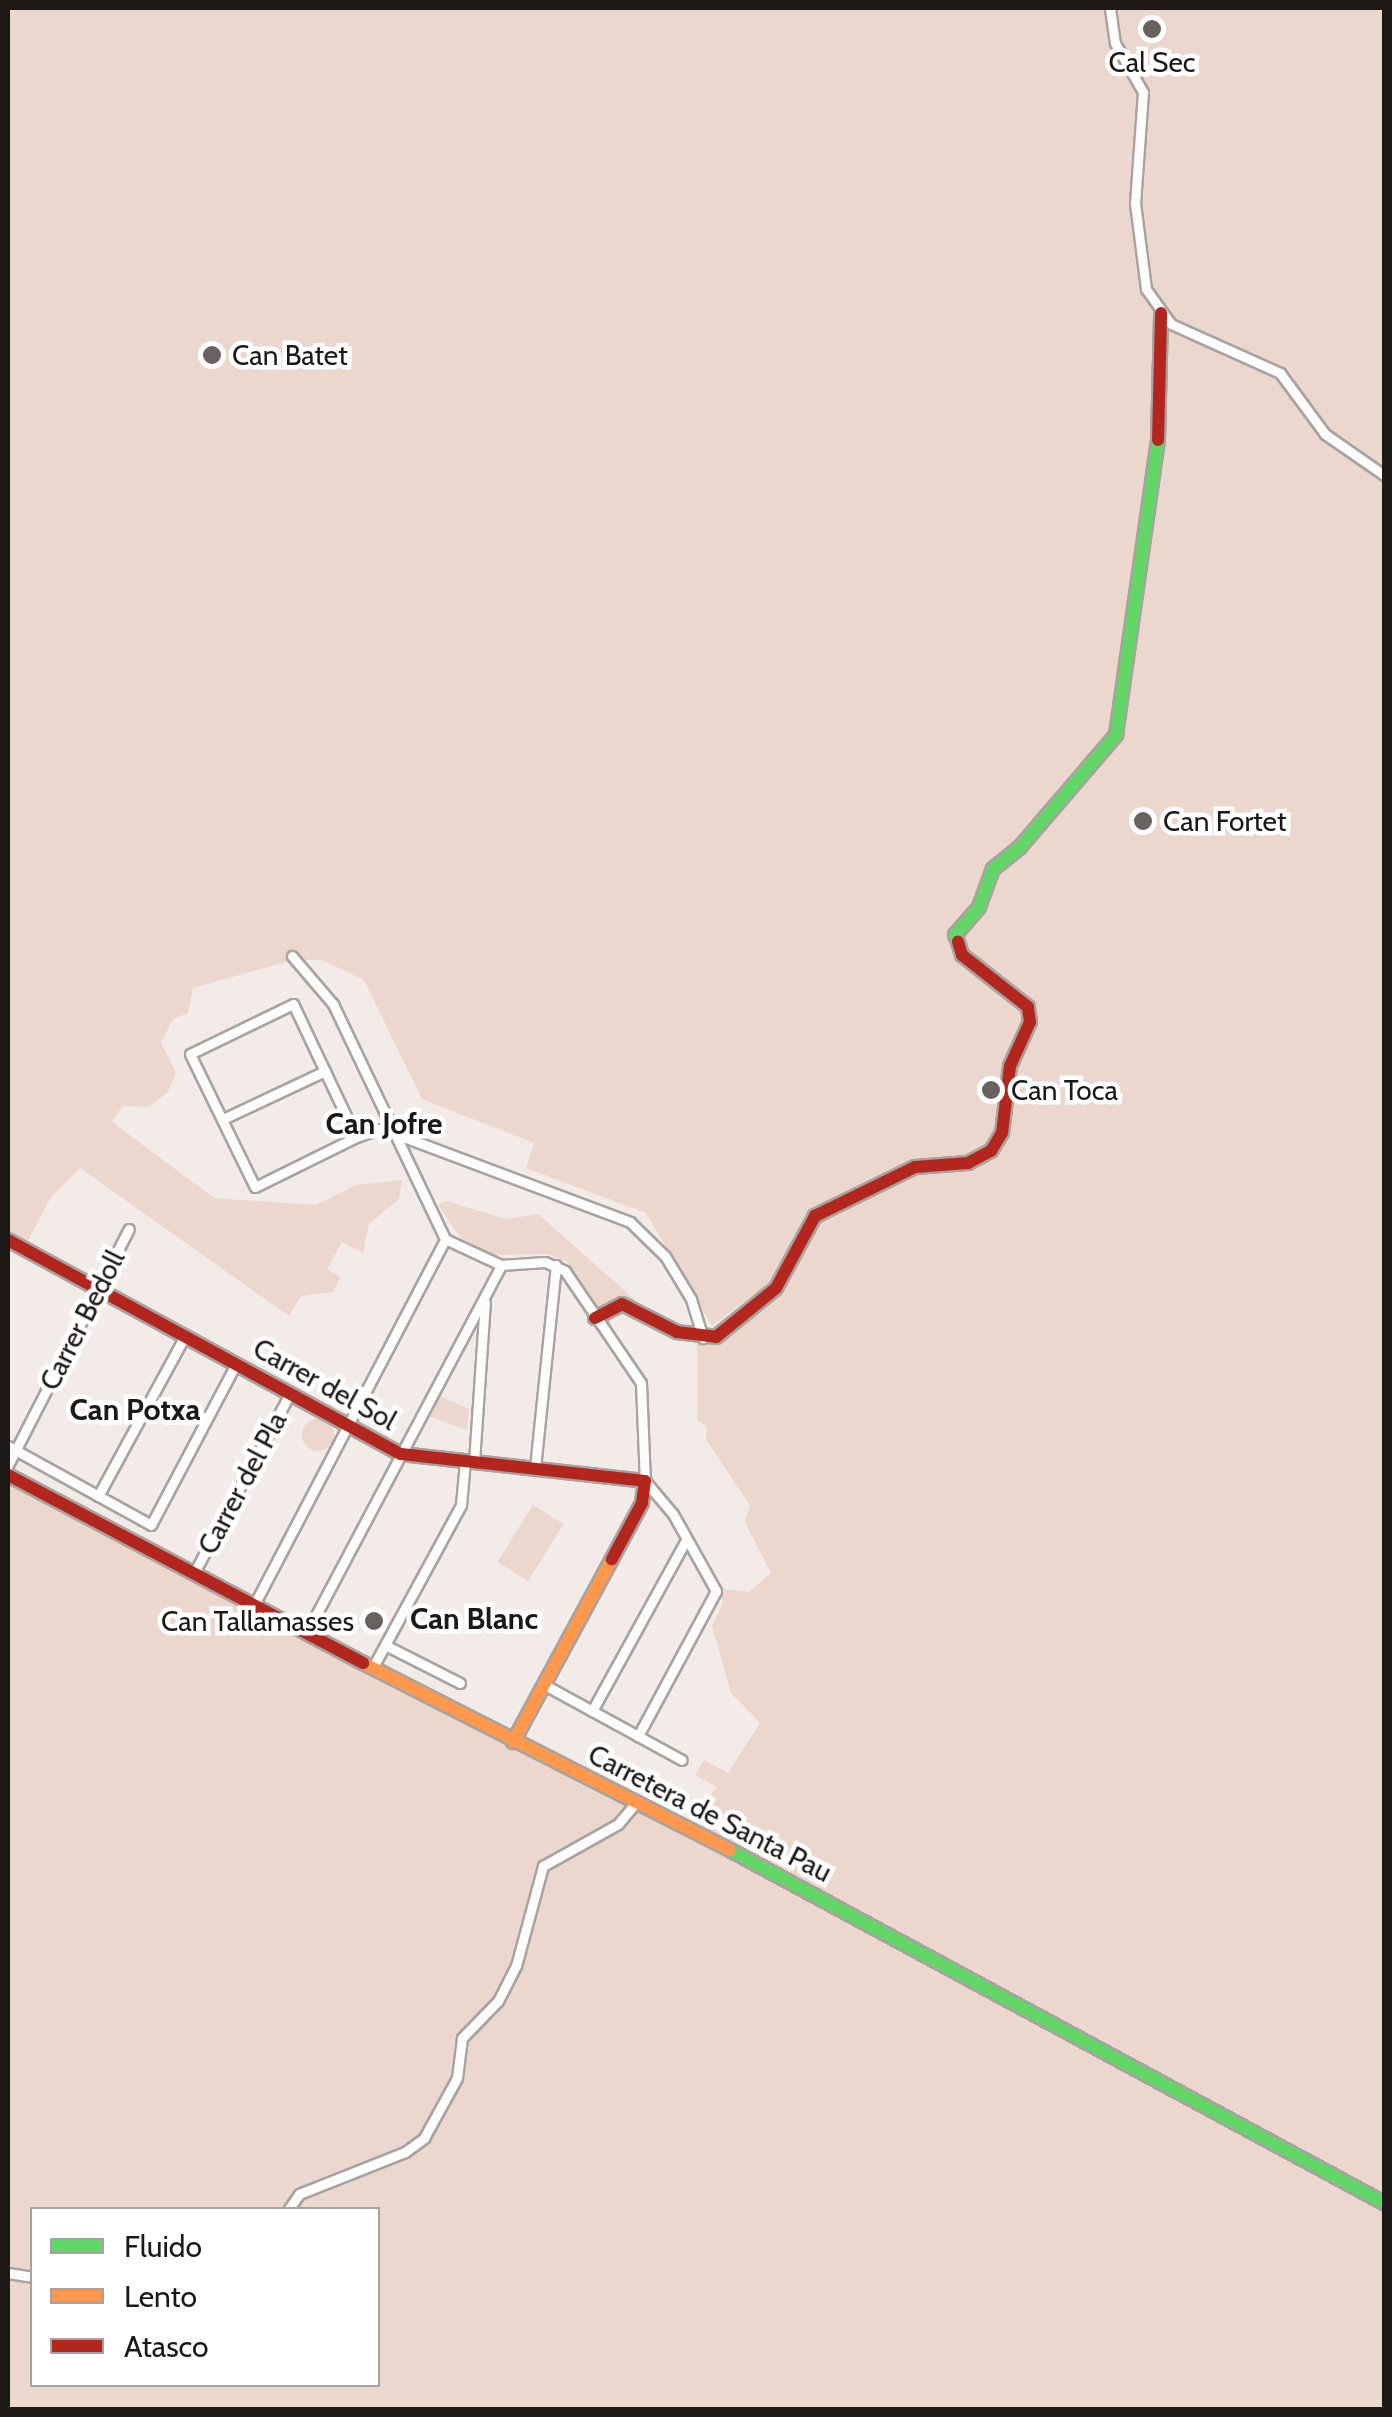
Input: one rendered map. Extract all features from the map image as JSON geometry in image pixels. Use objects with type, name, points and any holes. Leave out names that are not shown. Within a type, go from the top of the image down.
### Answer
[{"type":"street","points":[[1110,8],[1115,44],[1143,92],[1135,203],[1146,289],[1161,313],[1187,334],[1280,374],[1334,442],[1384,475]]},
{"type":"street","points":[[595,1318],[622,1304],[703,1338],[748,1318],[776,1288],[798,1237],[837,1200],[915,1167],[968,1162],[991,1151],[1002,1134],[1010,1066],[1030,1022],[1028,1007],[962,955],[956,936],[979,906],[992,869],[1020,847],[1116,735],[1162,410],[1161,313]]},
{"type":"street","points":[[292,956],[333,1004],[446,1239],[501,1265],[556,1265]]},
{"type":"street","points":[[356,1137],[292,1004],[190,1054],[255,1187],[356,1137],[379,1129],[396,1134],[630,1222],[665,1256],[691,1299],[703,1338]]},
{"type":"street","points":[[223,1120],[325,1071]]},
{"type":"street","name":"Carrer Bedoll","points":[[8,1465],[11,1448],[129,1229]]},
{"type":"street","name":"Carrer del Sol","points":[[8,1239],[402,1454],[646,1482]]},
{"type":"street","points":[[254,1605],[446,1239]]},
{"type":"street","points":[[307,1632],[501,1265]]},
{"type":"street","points":[[513,1742],[642,1502],[646,1482],[641,1383],[556,1265]]},
{"type":"street","points":[[534,1468],[556,1265]]},
{"type":"street","points":[[372,1667],[461,1505],[470,1462],[485,1299]]},
{"type":"street","points":[[98,1496],[185,1336]]},
{"type":"street","points":[[11,1448],[151,1525],[236,1364]]},
{"type":"street","name":"Carrer del Pla","points":[[194,1573],[290,1393]]},
{"type":"street","name":"Carretera de Santa Pau","points":[[8,1475],[513,1742],[638,1801],[1384,2204]]},
{"type":"street","points":[[638,1736],[716,1591],[646,1482]]},
{"type":"street","points":[[592,1710],[686,1540]]},
{"type":"street","points":[[385,1645],[460,1683]]},
{"type":"street","points":[[543,1684],[682,1760]]},
{"type":"street","points":[[290,2207],[299,2194],[405,2152],[424,2138],[457,2078],[462,2038],[498,2001],[516,1966],[543,1866],[618,1824],[638,1801]]},
{"type":"shaded area","points":[[8,8],[1384,8],[1384,2409],[8,2409],[8,1475],[682,1830],[717,1787],[695,1775],[704,1760],[728,1773],[760,1723],[731,1693],[712,1626],[723,1603],[719,1595],[723,1589],[749,1592],[771,1573],[745,1522],[750,1506],[706,1439],[707,1426],[697,1421],[697,1342],[625,1311],[611,1317],[610,1333],[567,1262],[548,1254],[494,1255],[461,1238],[438,1205],[446,1201],[506,1219],[538,1214],[660,1322],[683,1331],[724,1331],[763,1298],[755,1293],[712,1326],[646,1213],[526,1168],[534,1143],[422,1099],[364,980],[322,960],[293,960],[193,988],[188,1013],[173,1019],[161,1043],[176,1073],[168,1092],[148,1107],[122,1106],[112,1122],[214,1198],[316,1205],[356,1185],[402,1180],[399,1199],[369,1224],[363,1253],[342,1242],[327,1269],[340,1277],[333,1292],[301,1296],[289,1316],[80,1168],[51,1197],[26,1244],[8,1242]]},
{"type":"shaded area","points":[[439,1396],[469,1409],[467,1430],[428,1416]]},
{"type":"shaded area","points":[[318,1419],[329,1424],[334,1435],[329,1446],[318,1451],[307,1446],[302,1435],[307,1424]]},
{"type":"shaded area","points":[[533,1505],[564,1524],[528,1581],[497,1562]]},
{"type":"traffic: fast","points":[[958,942],[955,935],[979,907],[993,869],[1020,847],[1116,735],[1158,440]]},
{"type":"traffic: fast","points":[[730,1850],[1384,2203]]},
{"type":"traffic: slow","points":[[513,1742],[612,1559]]},
{"type":"traffic: slow","points":[[363,1663],[730,1850]]},
{"type":"traffic: jam","points":[[1158,440],[1161,313]]},
{"type":"traffic: jam","points":[[595,1318],[622,1304],[677,1332],[716,1337],[776,1288],[815,1216],[915,1167],[968,1163],[991,1151],[1002,1133],[1010,1066],[1030,1022],[1028,1007],[962,955],[958,942]]},
{"type":"traffic: jam","points":[[8,1240],[401,1454],[645,1481],[642,1503],[612,1559]]},
{"type":"traffic: jam","points":[[8,1475],[363,1663]]},
{"type":"place","name":"Cal Sec","points":[[1152,29]]},
{"type":"place","name":"Can Batet","points":[[212,355]]},
{"type":"place","name":"Can Fortet","points":[[1143,821]]},
{"type":"place","name":"Can Toca","points":[[991,1090]]},
{"type":"place","name":"Can Tallamasses","points":[[374,1621]]},
{"type":"district","name":"Can Jofre","points":[[384,1124]]},
{"type":"district","name":"Can Potxa","points":[[135,1410]]},
{"type":"district","name":"Can Blanc","points":[[474,1619]]}]
